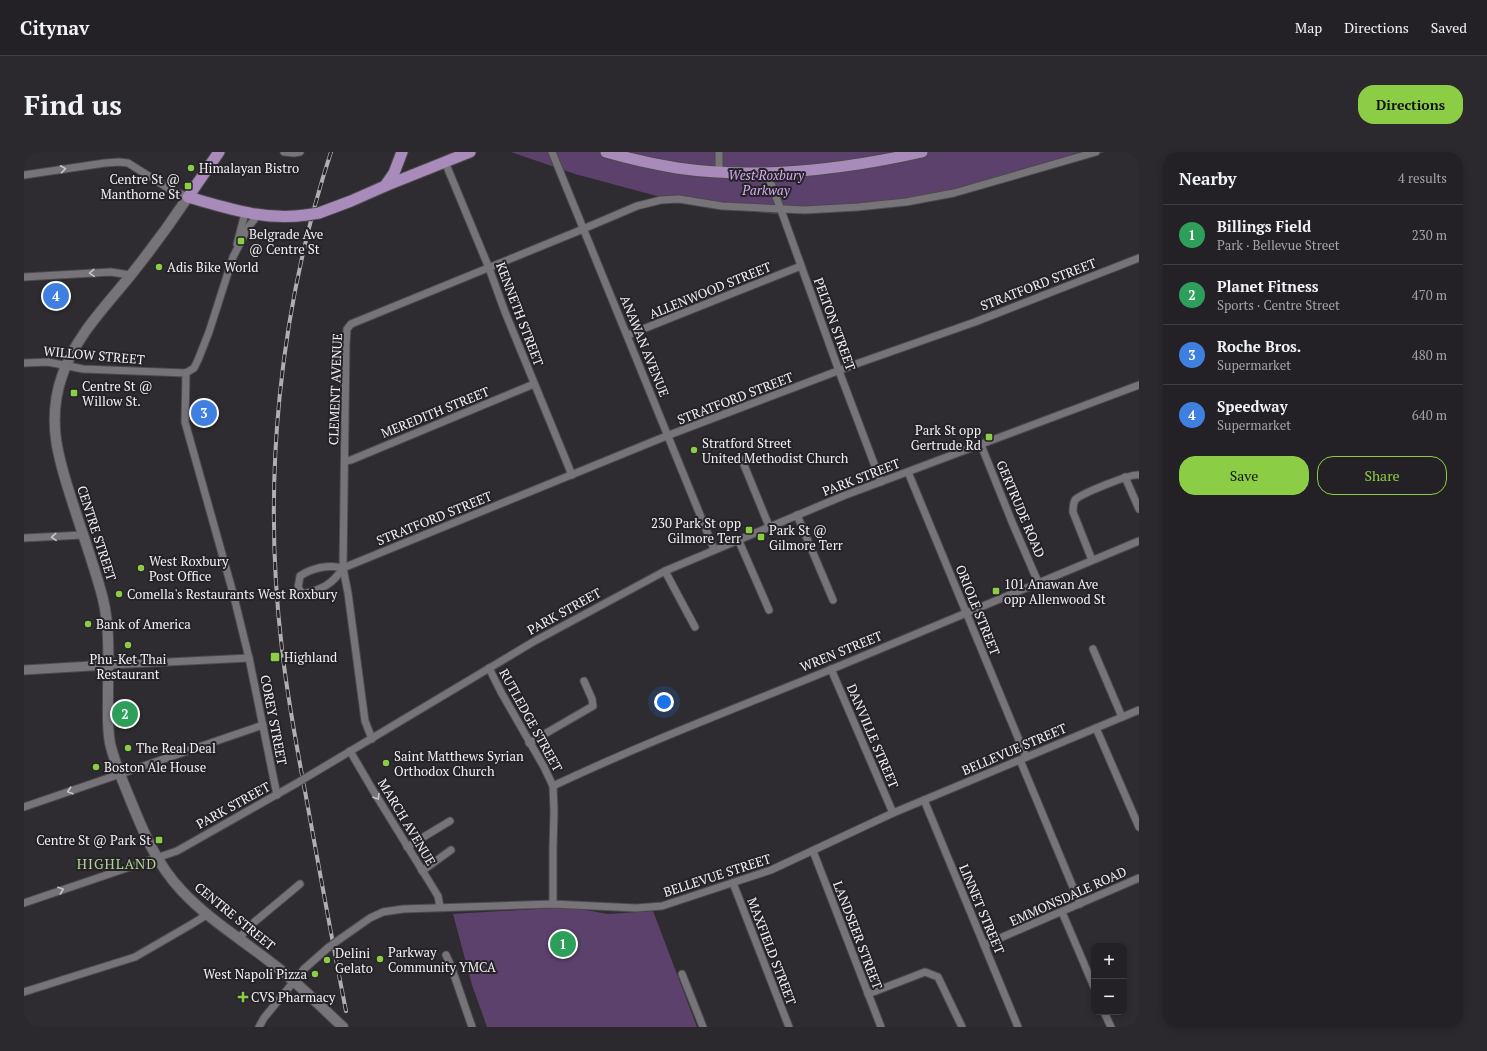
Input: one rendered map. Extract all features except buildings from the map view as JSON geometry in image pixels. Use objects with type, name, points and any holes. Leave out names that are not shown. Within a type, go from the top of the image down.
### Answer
[{"type":"main road","name":"CENTRE STREET","points":[[219,152],[164,231],[82,336],[70,354],[61,377],[55,404],[55,438],[60,464],[106,612],[108,630],[108,731],[112,751],[120,775],[148,840],[157,858],[169,876],[182,891],[208,914],[294,981],[342,1027]]},
{"type":"main road","points":[[385,186],[394,173],[402,152]]},
{"type":"main road","points":[[188,197],[258,216],[281,217],[319,213],[346,204],[385,186],[470,152]]},
{"type":"main road","points":[[606,152],[660,165],[719,172],[766,173],[857,165],[922,152]]},
{"type":"street","points":[[284,152],[294,154],[300,152]]},
{"type":"street","name":"ANAWAN AVENUE","points":[[552,152],[714,549]]},
{"type":"street","points":[[719,152],[719,172]]},
{"type":"street","points":[[781,210],[858,207],[906,202],[954,193],[1096,152]]},
{"type":"street","name":"KENNETH STREET","points":[[445,162],[572,475]]},
{"type":"street","points":[[24,175],[105,163],[128,163],[172,190],[188,197]]},
{"type":"street","name":"PELTON STREET","points":[[766,173],[881,482]]},
{"type":"street","name":"CLEMENT AVENUE","points":[[372,739],[365,721],[348,593],[343,568],[347,329],[351,324],[363,318],[489,268],[637,206],[661,200],[679,199],[722,206],[781,210]]},
{"type":"street","points":[[186,373],[196,365],[201,353],[236,250],[245,213]]},
{"type":"street","points":[[236,250],[252,222],[258,216]]},
{"type":"street","name":"STRATFORD STREET","points":[[343,568],[329,585],[303,594],[298,588],[300,576],[304,573],[329,566],[343,568],[668,435],[975,322],[1139,258]]},
{"type":"street","name":"ALLENWOOD STREET","points":[[628,336],[801,266]]},
{"type":"street","points":[[24,277],[111,272],[130,275]]},
{"type":"street","name":"WILLOW STREET","points":[[24,363],[48,362],[88,370],[186,373]]},
{"type":"street","name":"COREY STREET","points":[[186,373],[184,422],[233,593],[249,658],[277,795]]},
{"type":"street","name":"MEREDITH STREET","points":[[345,461],[351,460],[534,384]]},
{"type":"street","name":"PARK STREET","points":[[24,903],[176,851],[277,795],[533,642],[665,571],[769,526],[881,482],[1139,385]]},
{"type":"street","name":"GERTRUDE ROAD","points":[[981,444],[1038,582]]},
{"type":"street","points":[[742,460],[769,526]]},
{"type":"street","name":"ORIOLE STREET","points":[[908,472],[966,612],[1080,904]]},
{"type":"street","points":[[1092,560],[1073,512],[1073,505],[1076,499],[1090,491],[1126,477],[1135,474],[1139,475]]},
{"type":"street","points":[[1126,477],[1139,509]]},
{"type":"street","points":[[797,515],[833,600]]},
{"type":"street","points":[[24,538],[83,536]]},
{"type":"street","points":[[738,539],[769,610]]},
{"type":"street","name":"WREN STREET","points":[[553,786],[594,767],[776,690],[831,669],[1139,541]]},
{"type":"street","points":[[665,571],[695,627]]},
{"type":"street","points":[[1093,649],[1122,717]]},
{"type":"street","points":[[24,670],[249,658]]},
{"type":"street","name":"RUTLEDGE STREET","points":[[489,668],[553,786],[553,904]]},
{"type":"street","name":"DANVILLE STREET","points":[[831,669],[893,814]]},
{"type":"street","points":[[529,743],[593,706],[592,699],[584,681]]},
{"type":"street","name":"BELLEVUE STREET","points":[[259,1027],[264,1018],[304,969],[340,939],[370,918],[383,912],[440,906],[553,904],[636,908],[662,906],[771,870],[924,800],[1139,710]]},
{"type":"street","points":[[24,807],[263,725]]},
{"type":"street","points":[[1096,728],[1139,827]]},
{"type":"street","name":"MARCH AVENUE","points":[[350,751],[438,896],[440,906]]},
{"type":"street","name":"LINNET STREET","points":[[924,800],[1018,1027]]},
{"type":"street","points":[[408,847],[450,821]]},
{"type":"street","points":[[422,871],[451,850]]},
{"type":"street","name":"LANDSEER STREET","points":[[813,851],[881,1027]]},
{"type":"street","name":"EMMONSDALE ROAD","points":[[984,945],[1139,878]]},
{"type":"street","name":"MAXFIELD STREET","points":[[733,883],[789,1027]]},
{"type":"street","points":[[240,938],[252,924],[300,884]]},
{"type":"street","points":[[1062,912],[1091,980]]},
{"type":"street","points":[[24,992],[135,957],[208,914]]},
{"type":"street","points":[[446,955],[472,1027]]},
{"type":"street","points":[[868,994],[925,972],[938,978],[962,1027]]},
{"type":"street","points":[[682,974],[703,1027]]},
{"type":"street","points":[[1105,1015],[1111,1027]]},
{"type":"green space","name":"West Roxbury Parkway","points":[[511,152],[1105,152],[917,201],[797,208],[777,214],[744,211],[699,200],[668,199],[575,174]]},
{"type":"green space","points":[[568,907],[608,914],[653,911],[697,1027],[487,1027],[472,985],[453,914]]},
{"type":"railway","points":[[331,152],[313,212],[287,335],[275,461],[274,524],[276,587],[287,690],[346,1011]]},
{"type":"place","name":"Himalayan Bistro","points":[[191,168]]},
{"type":"place","name":"Centre St @ Manthorne St","points":[[188,186]]},
{"type":"place","name":"Belgrade Ave @ Centre St","points":[[241,241]]},
{"type":"place","name":"Adis Bike World","points":[[159,267]]},
{"type":"place","name":"Speedway","points":[[56,296]]},
{"type":"place","name":"Centre St @ Willow St.","points":[[74,393]]},
{"type":"place","name":"Roche Bros.","points":[[204,413]]},
{"type":"place","name":"Park St opp Gertrude Rd","points":[[989,437]]},
{"type":"place","name":"Stratford Street United Methodist Church","points":[[694,450]]},
{"type":"place","name":"230 Park St opp Gilmore Terr","points":[[749,530]]},
{"type":"place","name":"Park St @ Gilmore Terr","points":[[761,537]]},
{"type":"place","name":"West Roxbury Post Office","points":[[141,568]]},
{"type":"place","name":"101 Anawan Ave opp Allenwood St","points":[[996,591]]},
{"type":"place","name":"Comella's Restaurants West Roxbury","points":[[119,594]]},
{"type":"place","name":"Bank of America","points":[[88,624]]},
{"type":"place","name":"Phu-Ket Thai Restaurant","points":[[128,645]]},
{"type":"place","name":"Highland","points":[[275,657]]},
{"type":"place","name":"Planet Fitness","points":[[125,714]]},
{"type":"place","name":"The Real Deal","points":[[128,748]]},
{"type":"place","name":"Saint Matthews Syrian Orthodox Church","points":[[386,763]]},
{"type":"place","name":"Boston Ale House","points":[[96,767]]},
{"type":"place","name":"Centre St @ Park St","points":[[159,840]]},
{"type":"place","name":"Billings Field","points":[[563,944]]},
{"type":"place","name":"Parkway Community YMCA","points":[[380,959]]},
{"type":"place","name":"Delini Gelato","points":[[327,960]]},
{"type":"place","name":"West Napoli Pizza","points":[[315,974]]},
{"type":"place","name":"CVS Pharmacy","points":[[243,997]]},
{"type":"district","name":"HIGHLAND","points":[[117,864]]}]
